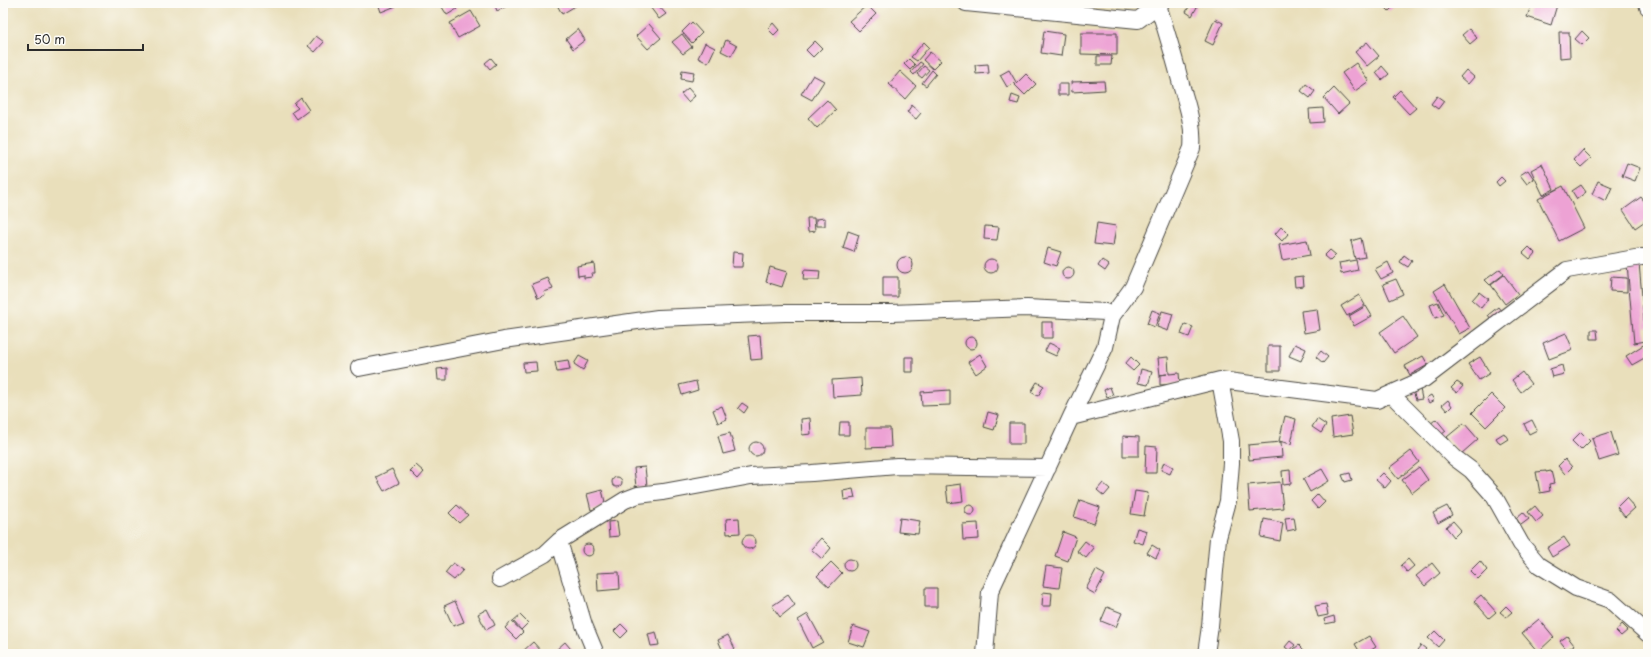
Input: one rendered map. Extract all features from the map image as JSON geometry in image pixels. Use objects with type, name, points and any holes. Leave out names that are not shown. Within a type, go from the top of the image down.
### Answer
[{"type":"street","points":[[966,3],[1138,20],[1160,4],[1190,116],[1193,136],[1192,148],[1133,287],[1112,316],[1105,347],[990,592],[985,654]]},
{"type":"street","points":[[1072,416],[1220,380],[1377,400],[1424,379],[1567,270],[1641,256],[1648,257]]},
{"type":"street","points":[[359,368],[504,340],[658,318],[785,314],[891,313],[1027,308],[1105,312],[1112,316]]},
{"type":"street","points":[[1206,654],[1218,538],[1228,501],[1232,463],[1231,442],[1220,380]]},
{"type":"street","points":[[1391,394],[1455,458],[1471,470],[1494,496],[1521,544],[1539,565],[1576,588],[1610,600],[1648,634]]},
{"type":"street","points":[[500,579],[545,554],[559,541],[625,500],[638,495],[751,476],[897,466],[1048,468]]},
{"type":"street","points":[[559,541],[584,625],[596,654]]},
{"type":"building","points":[[378,3],[395,3],[396,6],[381,12]]},
{"type":"building","points":[[453,3],[457,9],[447,15],[440,4]]},
{"type":"building","points":[[494,3],[513,3],[497,11]]},
{"type":"building","points":[[556,3],[576,3],[577,5],[562,14]]},
{"type":"building","points":[[656,3],[666,14],[659,19],[650,7]]},
{"type":"building","points":[[1191,3],[1197,7],[1192,16],[1186,12]]},
{"type":"building","points":[[1381,3],[1397,3],[1389,11]]},
{"type":"building","points":[[1532,3],[1551,3],[1557,5],[1551,25],[1527,17]]},
{"type":"building","points":[[867,5],[876,14],[859,31],[849,21]]},
{"type":"building","points":[[471,11],[480,26],[458,38],[450,23]]},
{"type":"building","points":[[1215,19],[1223,23],[1213,45],[1205,41]]},
{"type":"building","points":[[692,22],[702,33],[692,43],[682,32]]},
{"type":"building","points":[[773,23],[779,30],[774,35],[768,29]]},
{"type":"building","points":[[649,24],[661,38],[648,49],[636,36]]},
{"type":"building","points":[[578,29],[585,40],[573,49],[566,39]]},
{"type":"building","points":[[1469,29],[1477,38],[1470,44],[1462,35]]},
{"type":"building","points":[[1044,31],[1064,34],[1061,56],[1041,53]]},
{"type":"building","points":[[1582,31],[1589,38],[1582,45],[1575,39]]},
{"type":"building","points":[[1559,32],[1569,32],[1570,57],[1560,58]]},
{"type":"building","points":[[1081,33],[1117,33],[1117,55],[1081,54]]},
{"type":"building","points":[[682,34],[692,47],[683,54],[672,42]]},
{"type":"building","points":[[316,36],[324,42],[315,52],[308,46]]},
{"type":"building","points":[[726,40],[737,46],[731,56],[721,51]]},
{"type":"building","points":[[815,41],[822,48],[813,57],[806,50]]},
{"type":"building","points":[[924,42],[929,47],[917,61],[911,57]]},
{"type":"building","points":[[1367,42],[1379,56],[1367,66],[1355,52]]},
{"type":"building","points":[[705,43],[715,48],[708,63],[698,58]]},
{"type":"building","points":[[930,52],[941,61],[933,69],[923,60]]},
{"type":"building","points":[[1097,56],[1112,56],[1111,65],[1097,65]]},
{"type":"building","points":[[491,58],[496,64],[490,69],[485,63]]},
{"type":"building","points":[[909,59],[915,65],[910,70],[904,64]]},
{"type":"building","points":[[920,62],[923,64],[914,75],[911,72]]},
{"type":"building","points":[[1356,63],[1369,81],[1355,91],[1342,73]]},
{"type":"building","points":[[988,64],[989,73],[976,74],[975,65]]},
{"type":"building","points":[[924,66],[929,70],[922,78],[917,74]]},
{"type":"building","points":[[1382,66],[1389,74],[1382,80],[1376,73]]},
{"type":"building","points":[[682,70],[694,72],[692,81],[681,79]]},
{"type":"building","points":[[932,70],[936,74],[926,86],[922,83]]},
{"type":"building","points":[[1009,70],[1016,82],[1007,87],[1000,75]]},
{"type":"building","points":[[1466,70],[1474,77],[1468,84],[1460,77]]},
{"type":"building","points":[[900,71],[916,86],[905,99],[889,84]]},
{"type":"building","points":[[1026,74],[1036,84],[1025,95],[1015,85]]},
{"type":"building","points":[[813,75],[824,81],[812,100],[801,94]]},
{"type":"building","points":[[1104,81],[1105,90],[1072,92],[1071,82]]},
{"type":"building","points":[[1058,84],[1068,84],[1068,95],[1058,95]]},
{"type":"building","points":[[1306,84],[1315,91],[1310,98],[1301,91]]},
{"type":"building","points":[[688,88],[695,96],[688,102],[681,94]]},
{"type":"building","points":[[1334,88],[1349,104],[1338,114],[1324,98]]},
{"type":"building","points":[[1400,90],[1416,108],[1409,114],[1393,97]]},
{"type":"building","points":[[1012,95],[1020,98],[1018,104],[1010,102]]},
{"type":"building","points":[[1437,96],[1444,101],[1438,109],[1431,104]]},
{"type":"building","points":[[301,98],[309,110],[297,119],[292,112],[298,108],[294,104]]},
{"type":"building","points":[[827,100],[836,110],[817,128],[808,118]]},
{"type":"building","points":[[912,105],[921,113],[916,119],[907,112]]},
{"type":"building","points":[[1323,108],[1324,122],[1310,123],[1309,109]]},
{"type":"building","points":[[1583,150],[1591,158],[1581,167],[1574,160]]},
{"type":"building","points":[[1627,163],[1640,168],[1635,181],[1622,176]]},
{"type":"building","points":[[1542,164],[1554,189],[1543,195],[1531,170]]},
{"type":"building","points":[[1528,170],[1534,179],[1527,184],[1520,175]]},
{"type":"building","points":[[1501,177],[1505,181],[1499,186],[1496,182]]},
{"type":"building","points":[[1598,181],[1612,187],[1606,201],[1592,194]]},
{"type":"building","points":[[1581,185],[1586,192],[1577,199],[1572,191]]},
{"type":"building","points":[[1563,186],[1584,228],[1559,241],[1538,199]]},
{"type":"building","points":[[1641,197],[1648,206],[1648,219],[1635,228],[1623,210]]},
{"type":"building","points":[[807,218],[814,218],[815,231],[808,232]]},
{"type":"building","points":[[825,218],[825,226],[816,226],[816,219]]},
{"type":"building","points":[[1097,223],[1116,226],[1113,246],[1094,244]]},
{"type":"building","points":[[985,226],[999,227],[997,240],[984,239]]},
{"type":"building","points":[[1281,227],[1288,234],[1282,241],[1275,234]]},
{"type":"building","points":[[848,231],[859,235],[854,252],[843,248]]},
{"type":"building","points":[[1361,238],[1365,257],[1355,259],[1351,241]]},
{"type":"building","points":[[1307,240],[1310,255],[1282,260],[1279,245]]},
{"type":"building","points":[[1529,247],[1535,253],[1530,259],[1523,253]]},
{"type":"building","points":[[1048,248],[1061,252],[1056,266],[1044,262]]},
{"type":"building","points":[[1330,250],[1336,255],[1330,261],[1324,256]]},
{"type":"building","points":[[733,252],[743,253],[742,267],[732,267]]},
{"type":"building","points":[[1404,255],[1412,261],[1408,267],[1400,262]]},
{"type":"building","points":[[905,257],[911,259],[913,265],[911,271],[905,273],[899,271],[897,265],[899,259]]},
{"type":"building","points":[[991,259],[996,261],[998,266],[996,271],[991,273],[986,271],[984,266],[986,261]]},
{"type":"building","points":[[1102,260],[1109,265],[1105,271],[1098,266]]},
{"type":"building","points":[[1356,260],[1358,270],[1341,274],[1339,263]]},
{"type":"building","points":[[1388,262],[1393,273],[1381,279],[1375,269]]},
{"type":"building","points":[[594,263],[595,273],[591,273],[592,277],[584,278],[584,275],[578,276],[577,266]]},
{"type":"building","points":[[1639,263],[1646,341],[1634,343],[1627,264]]},
{"type":"building","points":[[770,267],[787,272],[782,287],[766,282]]},
{"type":"building","points":[[1068,267],[1072,269],[1074,273],[1072,277],[1068,279],[1064,277],[1062,273],[1064,269]]},
{"type":"building","points":[[1500,269],[1504,274],[1490,285],[1485,280]]},
{"type":"building","points":[[804,270],[820,271],[819,280],[803,280]]},
{"type":"building","points":[[1504,275],[1518,294],[1505,304],[1491,285]]},
{"type":"building","points":[[1303,276],[1304,286],[1295,287],[1294,277]]},
{"type":"building","points":[[883,277],[898,277],[898,297],[883,297]]},
{"type":"building","points":[[1611,277],[1627,278],[1627,292],[1610,291]]},
{"type":"building","points":[[548,278],[553,289],[544,292],[545,295],[538,298],[532,284]]},
{"type":"building","points":[[1396,279],[1403,294],[1390,300],[1383,284]]},
{"type":"building","points":[[1445,284],[1470,328],[1459,334],[1434,291]]},
{"type":"building","points":[[1479,292],[1488,299],[1481,308],[1472,300]]},
{"type":"building","points":[[1359,295],[1365,305],[1347,316],[1341,306]]},
{"type":"building","points":[[1438,302],[1444,315],[1435,318],[1430,305]]},
{"type":"building","points":[[1366,306],[1372,316],[1354,326],[1349,316]]},
{"type":"building","points":[[1498,307],[1504,315],[1494,323],[1488,315]]},
{"type":"building","points":[[1317,309],[1320,330],[1304,333],[1301,311]]},
{"type":"building","points":[[1152,310],[1160,313],[1155,327],[1147,324]]},
{"type":"building","points":[[1162,311],[1173,314],[1168,331],[1157,327]]},
{"type":"building","points":[[1645,311],[1648,311],[1648,327],[1646,328]]},
{"type":"building","points":[[1403,316],[1417,337],[1394,353],[1380,332]]},
{"type":"building","points":[[1042,322],[1053,322],[1053,338],[1042,338]]},
{"type":"building","points":[[1185,324],[1193,327],[1189,337],[1181,334]]},
{"type":"building","points":[[1591,330],[1597,330],[1598,339],[1591,339]]},
{"type":"building","points":[[1566,333],[1573,350],[1549,359],[1543,343]]},
{"type":"building","points":[[760,335],[762,359],[751,360],[748,336]]},
{"type":"building","points":[[969,337],[973,337],[977,343],[973,349],[969,349],[965,345],[965,341]]},
{"type":"building","points":[[1648,342],[1648,356],[1632,365],[1626,356]]},
{"type":"building","points":[[1049,343],[1060,348],[1056,356],[1045,351]]},
{"type":"building","points":[[1295,344],[1306,349],[1301,361],[1289,356]]},
{"type":"building","points":[[1268,346],[1280,346],[1280,371],[1268,371]]},
{"type":"building","points":[[1321,351],[1328,357],[1323,363],[1316,357]]},
{"type":"building","points":[[980,354],[987,366],[976,374],[968,362]]},
{"type":"building","points":[[579,356],[588,361],[583,370],[574,364]]},
{"type":"building","points":[[1423,356],[1428,365],[1410,375],[1405,366]]},
{"type":"building","points":[[905,357],[913,357],[913,372],[905,372]]},
{"type":"building","points":[[1131,357],[1139,365],[1133,371],[1125,364]]},
{"type":"building","points":[[1168,357],[1169,374],[1179,373],[1180,384],[1160,385],[1158,358]]},
{"type":"building","points":[[1480,357],[1490,373],[1479,380],[1468,364]]},
{"type":"building","points":[[568,360],[570,370],[557,372],[555,362]]},
{"type":"building","points":[[536,362],[537,371],[524,372],[523,363]]},
{"type":"building","points":[[1562,365],[1564,374],[1552,377],[1550,369]]},
{"type":"building","points":[[447,368],[447,380],[438,380],[437,369]]},
{"type":"building","points":[[1141,369],[1152,372],[1148,385],[1138,383]]},
{"type":"building","points":[[1522,372],[1531,384],[1521,392],[1512,380]]},
{"type":"building","points":[[861,378],[862,395],[833,397],[832,380]]},
{"type":"building","points":[[696,381],[698,390],[682,395],[679,385]]},
{"type":"building","points":[[1037,382],[1044,386],[1038,396],[1031,392]]},
{"type":"building","points":[[1457,382],[1463,386],[1457,393],[1451,388]]},
{"type":"building","points":[[1110,387],[1113,395],[1107,397],[1104,390]]},
{"type":"building","points":[[1420,389],[1422,399],[1416,400],[1413,391]]},
{"type":"building","points":[[950,390],[950,405],[922,406],[921,392]]},
{"type":"building","points":[[1491,394],[1505,408],[1486,427],[1472,413]]},
{"type":"building","points":[[1431,395],[1434,400],[1429,403],[1426,398]]},
{"type":"building","points":[[1448,400],[1452,406],[1447,411],[1442,405]]},
{"type":"building","points":[[742,403],[748,407],[744,413],[738,408]]},
{"type":"building","points":[[722,406],[727,419],[718,423],[713,410]]},
{"type":"building","points":[[988,412],[999,415],[994,430],[984,427]]},
{"type":"building","points":[[1285,416],[1296,419],[1291,444],[1279,441]]},
{"type":"building","points":[[1350,416],[1353,434],[1333,437],[1331,419]]},
{"type":"building","points":[[810,418],[811,434],[802,435],[801,419]]},
{"type":"building","points":[[1317,419],[1326,425],[1321,433],[1312,427]]},
{"type":"building","points":[[1436,419],[1446,431],[1437,438],[1428,426]]},
{"type":"building","points":[[1532,420],[1537,430],[1529,434],[1524,424]]},
{"type":"building","points":[[840,422],[849,422],[849,435],[839,435]]},
{"type":"building","points":[[1009,423],[1024,423],[1024,444],[1009,444]]},
{"type":"building","points":[[1464,423],[1478,439],[1461,454],[1447,437]]},
{"type":"building","points":[[866,428],[890,428],[891,447],[866,448]]},
{"type":"building","points":[[1581,432],[1590,441],[1581,450],[1572,441]]},
{"type":"building","points":[[1611,432],[1618,455],[1599,461],[1592,438]]},
{"type":"building","points":[[730,433],[735,451],[723,454],[718,436]]},
{"type":"building","points":[[1504,433],[1508,439],[1500,444],[1496,438]]},
{"type":"building","points":[[1123,436],[1139,437],[1139,456],[1123,456]]},
{"type":"building","points":[[753,442],[759,442],[763,446],[763,452],[759,456],[753,456],[749,452],[749,446]]},
{"type":"building","points":[[1281,442],[1282,457],[1249,460],[1248,445]]},
{"type":"building","points":[[1146,446],[1157,447],[1156,473],[1145,473]]},
{"type":"building","points":[[1411,451],[1419,462],[1398,479],[1389,468]]},
{"type":"building","points":[[1565,459],[1572,467],[1565,474],[1558,466]]},
{"type":"building","points":[[1164,462],[1173,467],[1170,474],[1161,470]]},
{"type":"building","points":[[416,465],[424,472],[418,479],[410,471]]},
{"type":"building","points":[[645,467],[647,486],[636,487],[634,468]]},
{"type":"building","points":[[1419,467],[1428,480],[1412,493],[1402,480]]},
{"type":"building","points":[[392,469],[399,483],[384,491],[376,477]]},
{"type":"building","points":[[1322,469],[1329,481],[1310,492],[1303,479]]},
{"type":"building","points":[[1290,470],[1291,484],[1283,485],[1282,471]]},
{"type":"building","points":[[1551,471],[1554,483],[1549,484],[1550,491],[1540,493],[1536,472]]},
{"type":"building","points":[[1350,473],[1352,480],[1345,482],[1342,475]]},
{"type":"building","points":[[1383,473],[1391,481],[1385,488],[1376,480]]},
{"type":"building","points":[[615,477],[619,477],[621,478],[621,486],[615,487],[612,484],[612,480]]},
{"type":"building","points":[[1280,482],[1283,508],[1250,511],[1248,485]]},
{"type":"building","points":[[1103,483],[1110,489],[1104,496],[1097,490]]},
{"type":"building","points":[[961,484],[963,501],[948,503],[946,486]]},
{"type":"building","points":[[853,489],[855,498],[844,500],[843,491]]},
{"type":"building","points":[[602,490],[606,506],[591,510],[587,494]]},
{"type":"building","points":[[1135,491],[1148,493],[1144,516],[1131,514]]},
{"type":"building","points":[[1318,494],[1325,502],[1318,509],[1311,501]]},
{"type":"building","points":[[1626,498],[1635,508],[1625,517],[1617,507]]},
{"type":"building","points":[[1080,500],[1100,507],[1094,524],[1074,517]]},
{"type":"building","points":[[457,505],[468,515],[459,523],[449,513]]},
{"type":"building","points":[[968,505],[972,505],[974,506],[974,514],[968,515],[965,512],[965,508]]},
{"type":"building","points":[[1447,506],[1452,515],[1438,523],[1433,513]]},
{"type":"building","points":[[1535,506],[1543,516],[1536,522],[1528,512]]},
{"type":"building","points":[[1523,512],[1529,519],[1521,525],[1516,518]]},
{"type":"building","points":[[1294,517],[1296,529],[1287,531],[1285,518]]},
{"type":"building","points":[[739,518],[740,533],[727,534],[726,519]]},
{"type":"building","points":[[900,518],[920,521],[918,534],[898,532]]},
{"type":"building","points":[[1264,519],[1283,523],[1280,541],[1261,537]]},
{"type":"building","points":[[617,521],[619,536],[609,537],[608,522]]},
{"type":"building","points":[[1453,521],[1461,530],[1454,537],[1446,527]]},
{"type":"building","points":[[978,523],[979,539],[963,540],[962,524]]},
{"type":"building","points":[[1137,528],[1147,531],[1143,544],[1133,541]]},
{"type":"building","points":[[1063,532],[1076,537],[1068,561],[1055,556]]},
{"type":"building","points":[[749,535],[754,537],[756,542],[754,547],[749,549],[744,547],[742,542],[744,537]]},
{"type":"building","points":[[1564,537],[1570,546],[1552,557],[1547,548]]},
{"type":"building","points":[[821,538],[831,548],[822,559],[811,549]]},
{"type":"building","points":[[1085,541],[1094,548],[1086,558],[1077,551]]},
{"type":"building","points":[[586,544],[590,544],[594,550],[590,556],[586,556],[582,552],[582,548]]},
{"type":"building","points":[[1152,545],[1160,550],[1156,558],[1147,553]]},
{"type":"building","points":[[848,559],[852,559],[856,565],[852,571],[848,571],[844,567],[844,563]]},
{"type":"building","points":[[1408,559],[1414,566],[1407,572],[1401,565]]},
{"type":"building","points":[[1480,561],[1487,570],[1478,579],[1470,571]]},
{"type":"building","points":[[831,562],[842,573],[829,587],[817,576]]},
{"type":"building","points":[[453,563],[463,570],[454,580],[445,573]]},
{"type":"building","points":[[1432,563],[1440,573],[1425,586],[1416,576]]},
{"type":"building","points":[[1046,566],[1062,568],[1059,588],[1043,586]]},
{"type":"building","points":[[1096,570],[1105,575],[1095,594],[1086,589]]},
{"type":"building","points":[[619,572],[620,589],[598,591],[597,573]]},
{"type":"building","points":[[925,588],[937,588],[937,607],[925,607]]},
{"type":"building","points":[[1043,592],[1052,593],[1051,606],[1042,606]]},
{"type":"building","points":[[788,595],[795,605],[780,617],[772,606]]},
{"type":"building","points":[[1481,595],[1496,612],[1489,618],[1474,601]]},
{"type":"building","points":[[455,601],[464,622],[453,626],[444,606]]},
{"type":"building","points":[[1326,604],[1328,615],[1318,617],[1315,606]]},
{"type":"building","points":[[1506,606],[1512,612],[1506,617],[1500,612]]},
{"type":"building","points":[[1107,607],[1122,613],[1116,627],[1101,621]]},
{"type":"building","points":[[487,609],[495,625],[486,630],[478,614]]},
{"type":"building","points":[[808,614],[823,642],[812,648],[798,620]]},
{"type":"building","points":[[520,615],[528,623],[521,630],[513,621]]},
{"type":"building","points":[[1334,616],[1335,622],[1325,624],[1324,619]]},
{"type":"building","points":[[1539,619],[1554,637],[1538,652],[1522,633]]},
{"type":"building","points":[[511,621],[523,632],[516,639],[505,628]]},
{"type":"building","points":[[621,624],[628,631],[621,638],[614,631]]},
{"type":"building","points":[[1622,624],[1628,630],[1621,636],[1616,631]]},
{"type":"building","points":[[853,626],[870,632],[864,647],[848,642]]},
{"type":"building","points":[[1435,631],[1444,640],[1438,647],[1428,638]]},
{"type":"building","points":[[656,632],[659,645],[651,646],[648,634]]},
{"type":"building","points":[[728,635],[735,649],[724,654],[718,640]]},
{"type":"building","points":[[1369,636],[1376,647],[1365,654],[1361,654],[1355,644]]},
{"type":"building","points":[[1567,636],[1574,645],[1567,650],[1560,641]]},
{"type":"building","points":[[1290,641],[1295,645],[1290,651],[1285,647]]},
{"type":"building","points":[[533,642],[542,652],[539,654],[523,654],[522,652]]},
{"type":"building","points":[[565,642],[575,654],[560,654],[556,650]]},
{"type":"building","points":[[1299,645],[1305,651],[1303,654],[1299,654],[1294,649]]},
{"type":"building","points":[[1421,645],[1426,649],[1422,654],[1417,650]]}]
